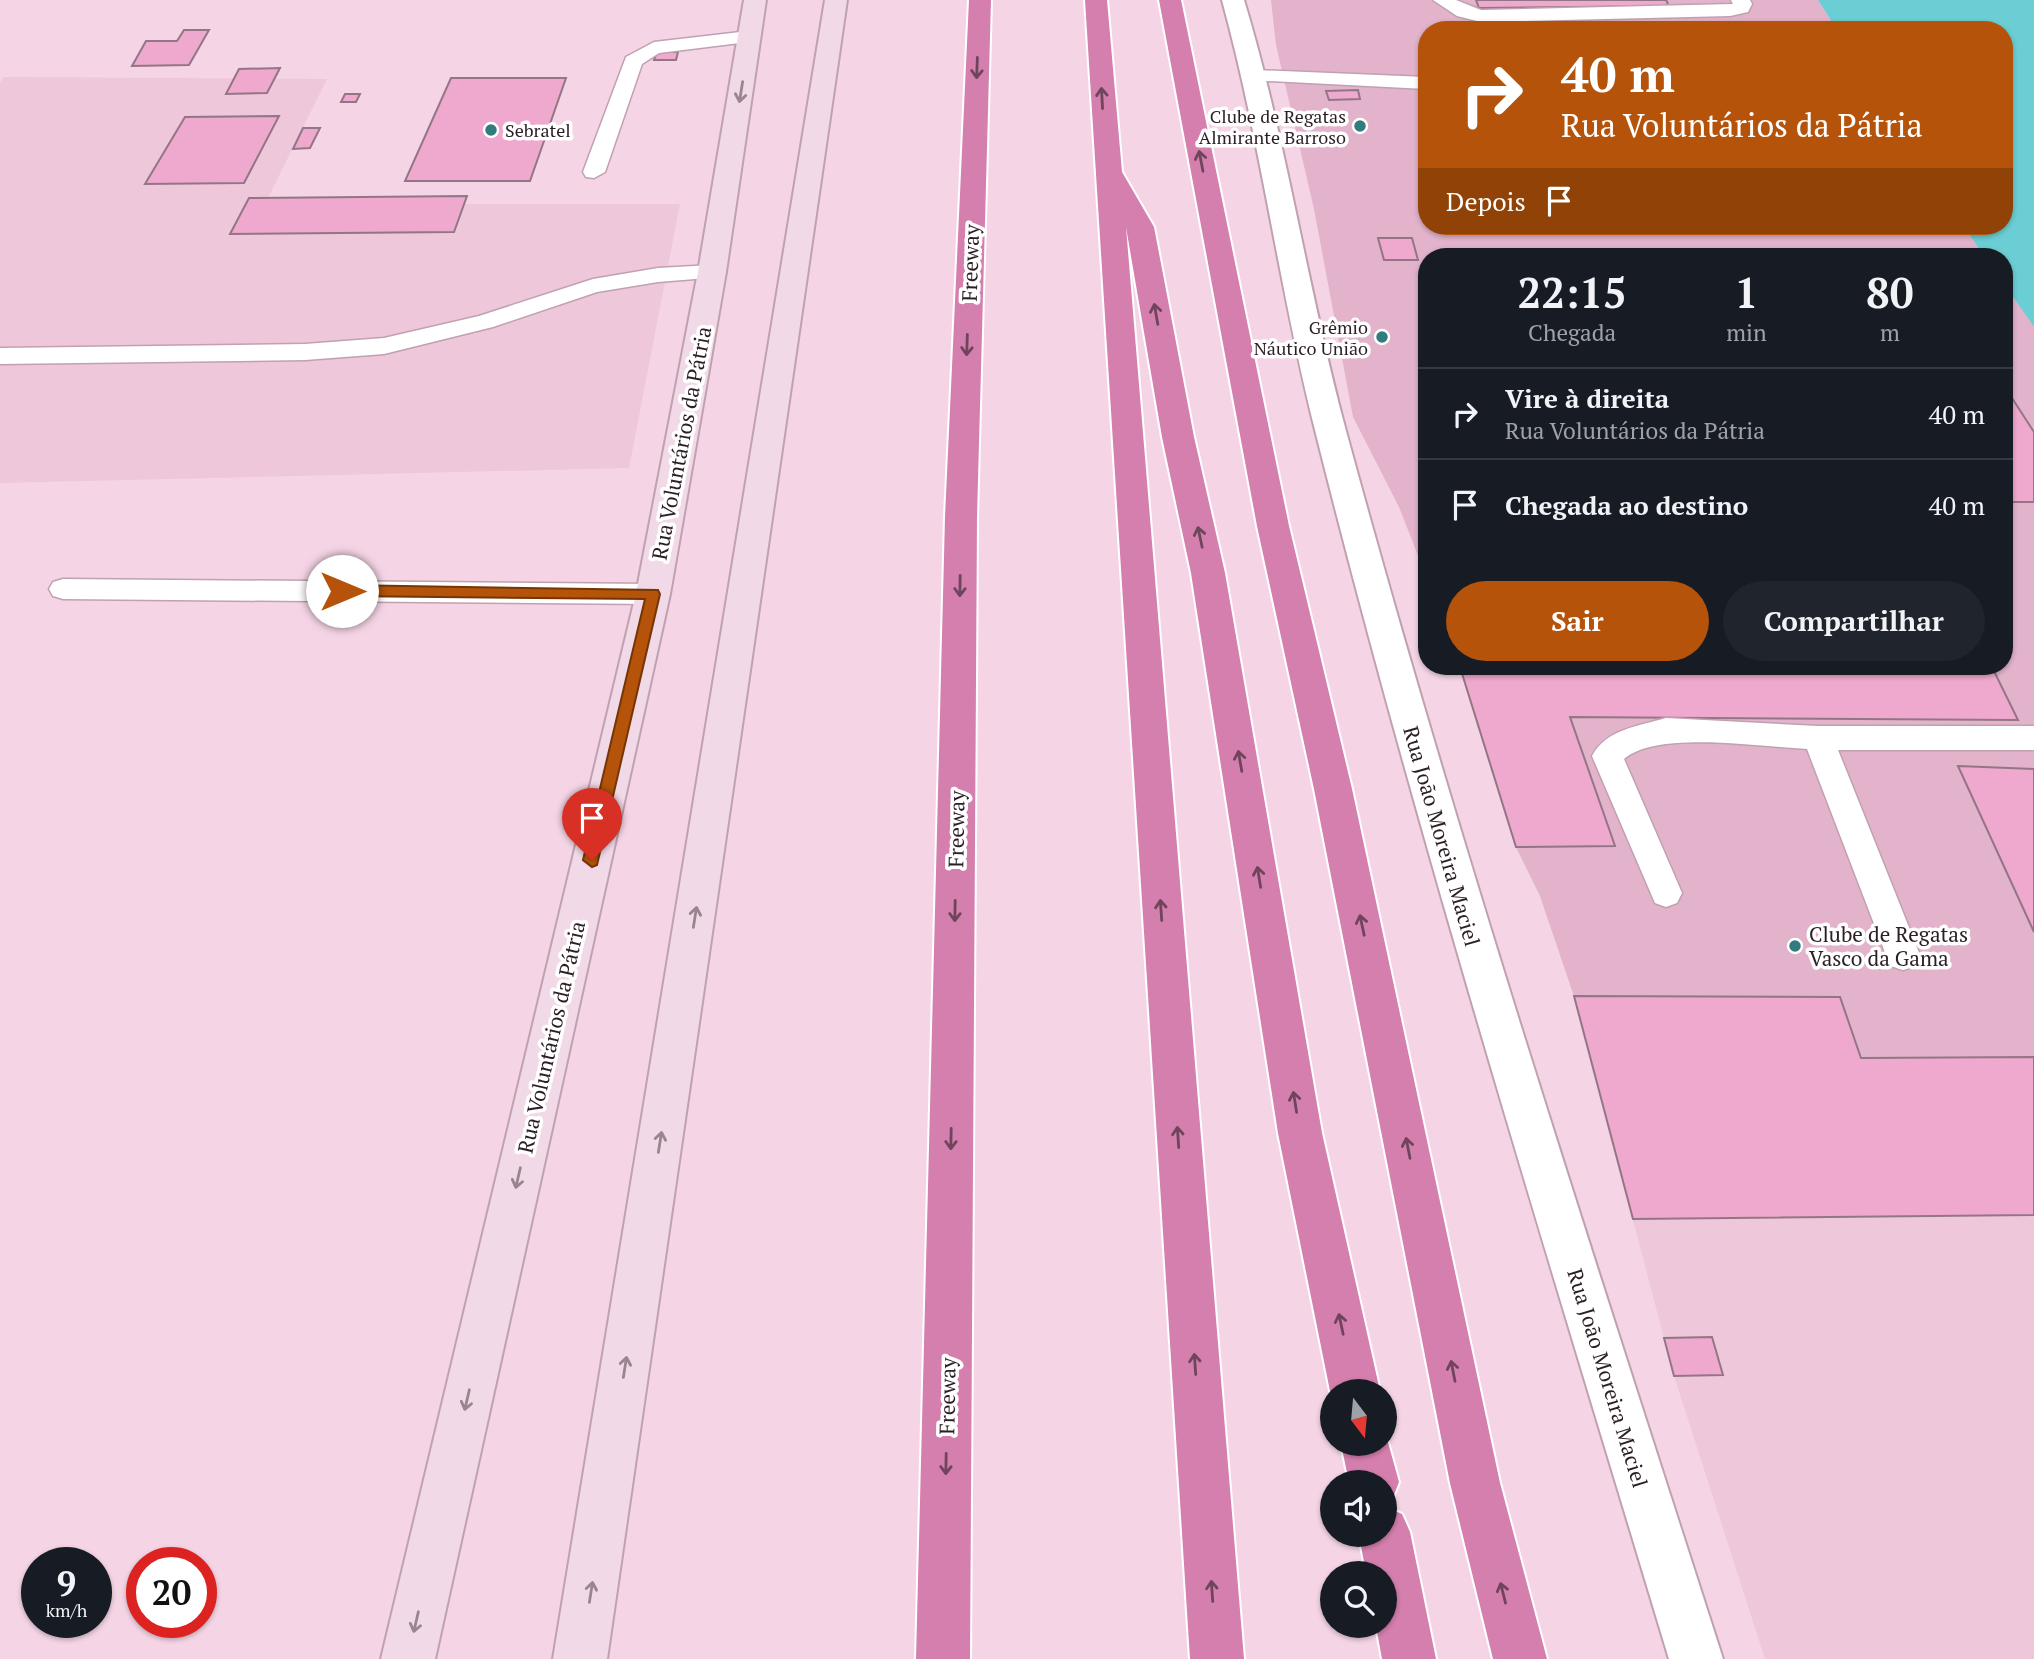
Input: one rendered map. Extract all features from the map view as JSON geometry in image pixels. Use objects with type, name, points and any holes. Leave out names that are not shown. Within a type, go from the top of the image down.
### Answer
[{"type":"highway","name":"Freeway","points":[[943,1659],[961,517],[980,0]]},
{"type":"highway","points":[[1096,0],[1106,166],[1217,1659]]},
{"type":"highway","points":[[1170,0],[1273,526],[1333,789],[1475,1483],[1520,1659]]},
{"type":"highway","points":[[1106,166],[1140,227],[1178,438],[1210,587],[1300,1133],[1352,1379]]},
{"type":"highway","points":[[1387,1547],[1409,1659]]},
{"type":"main road","points":[[580,1659],[836,0]]},
{"type":"main road","name":"Rua Voluntários da Pátria","points":[[408,1659],[653,594],[712,272],[752,18]]},
{"type":"street","name":"Rua João Moreira Maciel","points":[[1234,0],[1255,76],[1329,426],[1460,902],[1696,1659]]},
{"type":"lane","points":[[1442,0],[1464,12],[1480,16],[1730,10],[1741,8],[1743,4],[1740,0]]},
{"type":"lane","points":[[594,172],[633,61],[654,48],[752,18]]},
{"type":"lane","points":[[1255,76],[1387,81],[1418,91]]},
{"type":"lane","points":[[0,356],[305,352],[384,346],[485,322],[593,286],[658,275],[712,272]]},
{"type":"lane","points":[[63,589],[653,594]]},
{"type":"lane","points":[[1666,893],[1607,756],[1623,742],[1666,730],[1818,738],[2034,738]]},
{"type":"lane","points":[[1818,738],[1903,955]]},
{"type":"shaded area","points":[[1271,0],[1818,0],[1831,21],[1418,21],[1418,235],[1969,235],[1979,248],[1418,248],[1418,556],[1399,507],[1353,417],[1314,209],[1276,45]]},
{"type":"shaded area","points":[[4,77],[327,79],[265,204],[680,204],[629,468],[0,483],[0,83]]},
{"type":"shaded area","name":"Clube de Regatas Vasco da Gama","points":[[2013,297],[2034,327],[2034,1659],[1765,1659],[1674,1376],[1574,996],[1540,896],[1516,847],[1462,675],[2013,675]]},
{"type":"shaded area","name":"Clube de Regatas Vasco da Gama","points":[[2013,297],[2034,327],[2034,1215],[1633,1219],[1574,996],[1540,896],[1516,847],[1462,675],[2013,675]]},
{"type":"water","points":[[1818,0],[2034,0],[2034,327],[2013,297],[2013,248],[1979,248],[1969,235],[2013,235],[2013,21],[1831,21]]},
{"type":"building","points":[[1476,0],[1666,0],[1669,6],[1479,8]]},
{"type":"building","points":[[184,30],[209,30],[189,65],[132,66],[146,41],[177,41]]},
{"type":"building","points":[[657,52],[678,52],[676,60],[654,60]]},
{"type":"building","points":[[280,68],[267,93],[226,94],[239,69]]},
{"type":"building","points":[[451,78],[566,78],[530,181],[405,181]]},
{"type":"building","points":[[1358,90],[1360,99],[1329,100],[1326,91]]},
{"type":"building","points":[[345,94],[360,94],[356,102],[341,102]]},
{"type":"building","points":[[279,116],[244,183],[145,184],[185,117]]},
{"type":"building","points":[[303,128],[320,128],[310,148],[293,149]]},
{"type":"building","points":[[467,196],[454,232],[230,234],[249,198]]},
{"type":"building","points":[[1378,238],[1412,238],[1418,260],[1384,260]]},
{"type":"building","points":[[2013,400],[2034,432],[2034,502],[2013,502]]},
{"type":"building","points":[[1462,675],[1996,675],[2018,720],[1570,717],[1615,846],[1516,847]]},
{"type":"building","points":[[1958,766],[2034,769],[2034,932]]},
{"type":"building","points":[[1574,996],[1840,997],[1861,1058],[2034,1057],[2034,1215],[1633,1219]]},
{"type":"building","points":[[1712,1337],[1723,1375],[1674,1376],[1664,1338]]},
{"type":"place","name":"Clube de Regatas Almirante Barroso","points":[[1360,126]]},
{"type":"place","name":"Sebratel","points":[[491,130]]},
{"type":"place","name":"Grêmio Náutico União","points":[[1382,337]]},
{"type":"place","name":"Clube de Regatas Vasco da Gama","points":[[1795,946]]},
{"type":"route","points":[[342,591],[653,594],[592,860]]}]
